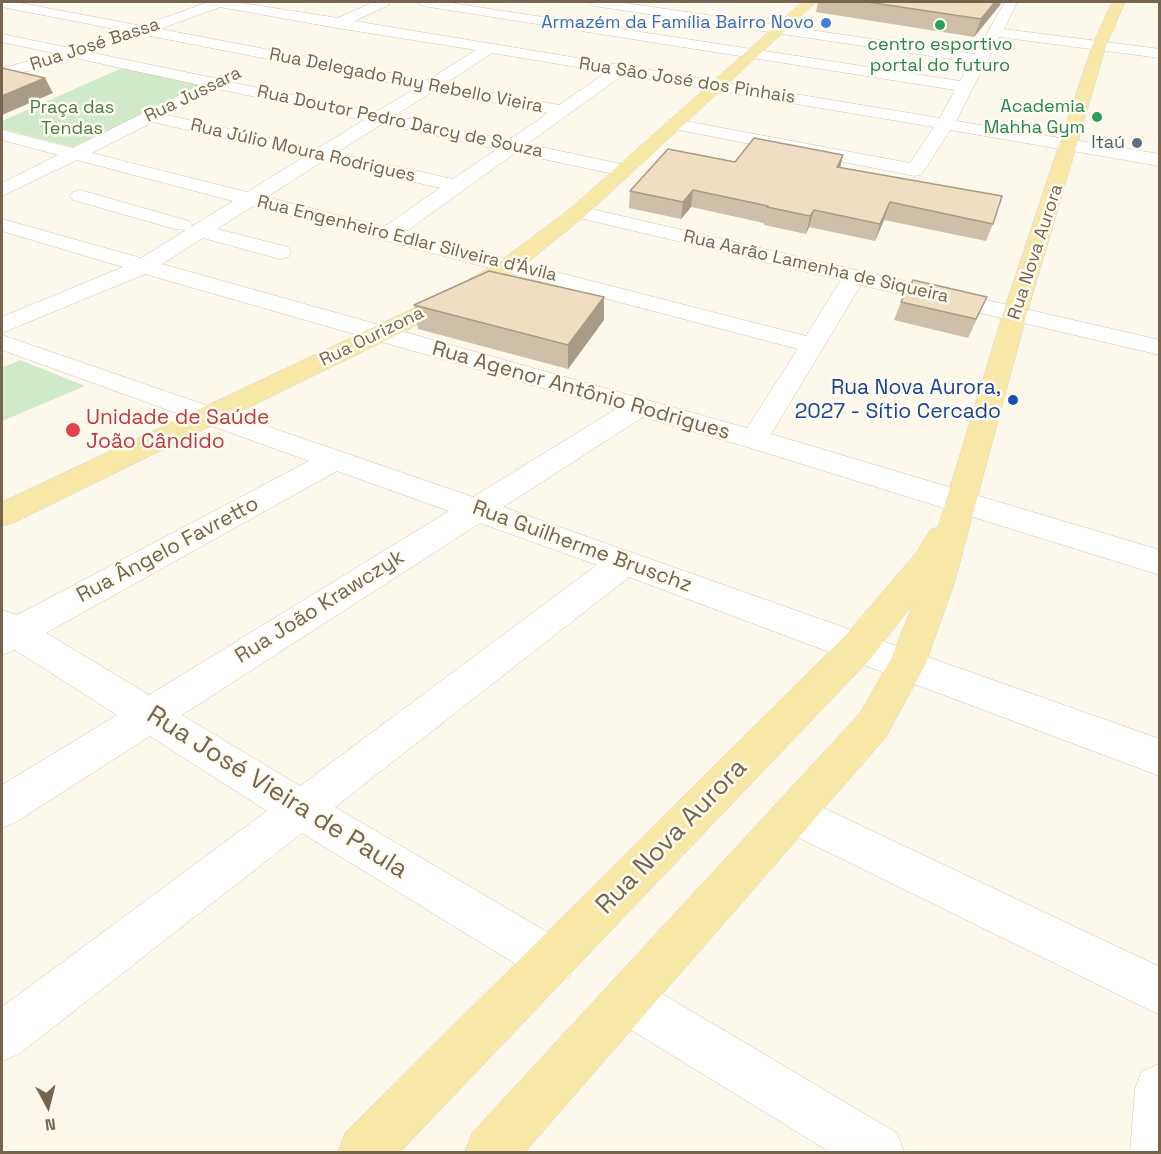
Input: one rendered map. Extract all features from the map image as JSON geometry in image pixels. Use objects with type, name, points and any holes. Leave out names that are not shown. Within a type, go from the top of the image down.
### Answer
[{"type":"main road","name":"Rua Ourizona","points":[[2,515],[456,297],[510,265],[578,212],[715,85],[809,2]]},
{"type":"main road","name":"Rua Nova Aurora","points":[[490,1152],[873,725],[907,665],[938,584],[1016,313],[1099,46],[1118,2]]},
{"type":"main road","name":"Rua Nova Aurora","points":[[364,1152],[858,647],[928,561],[961,504]]},
{"type":"street","points":[[2,16],[49,2]]},
{"type":"street","name":"Rua São José dos Pinhais","points":[[218,2],[1160,160]]},
{"type":"street","name":"Rua José Bassa","points":[[2,73],[76,54],[218,2]]},
{"type":"street","name":"Rua Jussara","points":[[2,190],[384,2]]},
{"type":"street","points":[[423,2],[965,87]]},
{"type":"street","points":[[594,2],[634,4],[702,17],[980,58]]},
{"type":"street","points":[[674,124],[915,170],[945,124],[1011,2]]},
{"type":"street","name":"Rua Delegado Ruy Rebello Vieira","points":[[2,3],[562,111]]},
{"type":"street","points":[[548,58],[634,4]]},
{"type":"street","points":[[702,17],[715,7]]},
{"type":"street","points":[[994,32],[1160,54]]},
{"type":"street","name":"Rua Doutor Pedro Darcy de Souza","points":[[2,38],[623,170]]},
{"type":"street","points":[[2,326],[144,266],[191,228],[250,199],[490,48]]},
{"type":"street","points":[[388,234],[621,70]]},
{"type":"street","name":"Rua Júlio Moura Rodrigues","points":[[150,116],[456,186]]},
{"type":"street","name":"Rua Engenheiro Edlar Silveira d'Ávila","points":[[2,135],[813,345]]},
{"type":"street","points":[[80,196],[280,252]]},
{"type":"street","name":"Rua Aarão Lamenha de Siqueira","points":[[578,212],[1160,348]]},
{"type":"street","points":[[134,228],[155,217]]},
{"type":"street","name":"Rua Agenor Antônio Rodrigues","points":[[2,225],[104,245],[144,266],[754,439],[1160,563]]},
{"type":"street","points":[[754,439],[855,277]]},
{"type":"street","name":"Rua Guilherme Bruschz","points":[[2,342],[625,562],[1160,758]]},
{"type":"street","name":"Rua João Krawczyk","points":[[2,808],[639,407]]},
{"type":"street","name":"Rua Ângelo Favretto","points":[[6,632],[335,460]]},
{"type":"street","points":[[2,1037],[625,562]]},
{"type":"street","name":"Rua José Vieira de Paula","points":[[6,632],[149,715],[553,961]]},
{"type":"street","points":[[794,814],[1160,992]]},
{"type":"street","points":[[627,1000],[878,1152]]},
{"type":"street","points":[[1156,1152],[1160,1089]]},
{"type":"green space","name":"Praça das Tendas","points":[[122,68],[203,85],[73,147],[2,129],[2,121]]},
{"type":"green space","points":[[20,360],[85,386],[2,421],[2,368]]},
{"type":"building","points":[[867,2],[995,2],[981,19]]},
{"type":"building","points":[[2,68],[45,78],[2,96]]},
{"type":"building","points":[[754,138],[843,155],[837,167],[1002,196],[993,224],[890,202],[880,224],[814,210],[810,216],[693,190],[683,202],[630,191],[668,149],[735,162]]},
{"type":"building","points":[[489,271],[604,297],[568,345],[414,305]]},
{"type":"building","points":[[913,280],[987,297],[976,319],[901,302]]},
{"type":"place","name":"Armazém da Família Bairro Novo","points":[[826,23]]},
{"type":"place","name":"centro esportivo portal do futuro","points":[[940,25]]},
{"type":"place","name":"Academia Mahha Gym","points":[[1097,117]]},
{"type":"place","name":"Itaú","points":[[1137,143]]},
{"type":"place","name":"Rua Nova Aurora, 2027 - Sítio Cercado","points":[[1013,400]]},
{"type":"place","name":"Unidade de Saúde João Cândido","points":[[73,430]]}]
